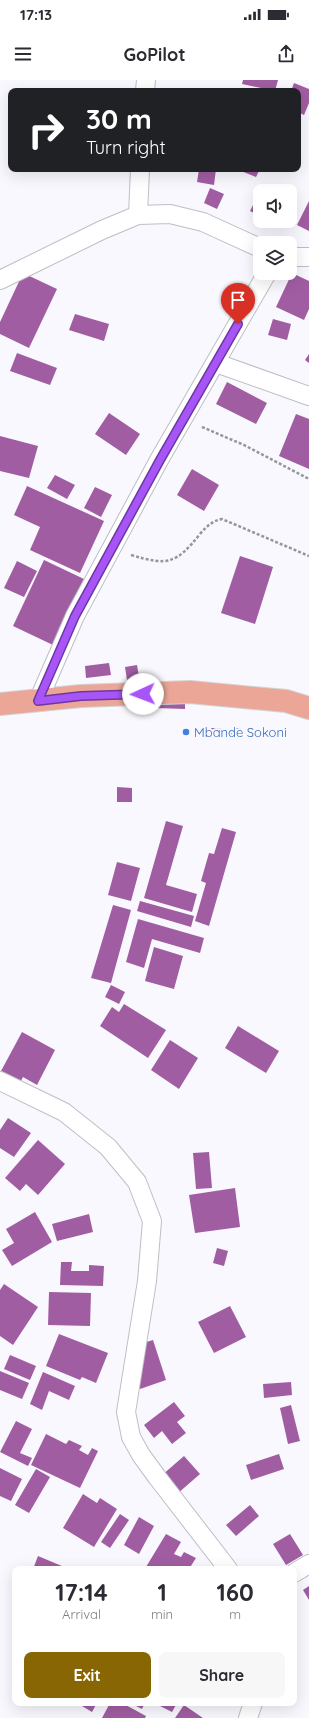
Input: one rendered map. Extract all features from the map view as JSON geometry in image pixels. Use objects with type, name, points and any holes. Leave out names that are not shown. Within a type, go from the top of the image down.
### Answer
[{"type":"main road","points":[[0,704],[81,696],[190,692],[286,701],[309,708]]},
{"type":"street","points":[[138,215],[140,172]]},
{"type":"street","points":[[0,280],[102,230],[138,215],[170,214],[203,222],[253,245]]},
{"type":"street","points":[[297,257],[309,257]]},
{"type":"street","points":[[38,701],[75,616],[183,419],[263,280]]},
{"type":"street","points":[[216,362],[309,396]]},
{"type":"street","points":[[0,1081],[64,1112],[108,1147],[137,1182],[152,1221],[147,1281],[126,1412],[131,1437],[141,1455],[157,1477],[226,1566]]},
{"type":"street","points":[[297,1571],[309,1564]]},
{"type":"street","points":[[248,1718],[252,1706]]},
{"type":"path","points":[[183,419],[244,445],[309,479]]},
{"type":"path","points":[[112,549],[153,561],[166,562],[179,557],[213,521],[222,519],[309,556]]},
{"type":"building","points":[[243,80],[278,80],[276,88],[261,88],[242,84]]},
{"type":"building","points":[[294,83],[309,89],[309,103],[304,115],[301,114],[301,88],[292,88]]},
{"type":"building","points":[[199,172],[216,172],[214,185],[197,182]]},
{"type":"building","points":[[244,172],[258,172],[256,177]]},
{"type":"building","points":[[210,188],[224,194],[217,209],[204,203]]},
{"type":"building","points":[[309,201],[309,231],[297,225]]},
{"type":"building","points":[[253,205],[253,212],[250,211]]},
{"type":"building","points":[[23,273],[57,289],[29,348],[0,334],[0,322]]},
{"type":"building","points":[[297,275],[309,281],[309,309],[304,320],[276,307],[289,280],[297,280]]},
{"type":"building","points":[[75,314],[109,324],[104,341],[69,330]]},
{"type":"building","points":[[273,319],[291,324],[287,340],[268,335]]},
{"type":"building","points":[[17,353],[57,368],[50,385],[10,371]]},
{"type":"building","points":[[309,354],[309,363],[305,360]]},
{"type":"building","points":[[227,382],[267,403],[256,424],[216,404]]},
{"type":"building","points":[[109,413],[140,434],[126,455],[95,434]]},
{"type":"building","points":[[296,414],[309,419],[309,469],[279,456]]},
{"type":"building","points":[[0,436],[38,446],[29,478],[0,471]]},
{"type":"building","points":[[192,469],[219,485],[204,511],[177,495]]},
{"type":"building","points":[[55,475],[75,485],[67,499],[47,488]]},
{"type":"building","points":[[27,486],[104,521],[80,573],[30,550],[40,527],[14,515]]},
{"type":"building","points":[[95,487],[112,495],[101,517],[84,508]]},
{"type":"building","points":[[240,556],[273,567],[255,624],[221,613]]},
{"type":"building","points":[[44,560],[84,579],[53,645],[13,626]]},
{"type":"building","points":[[17,561],[37,571],[24,597],[4,588]]},
{"type":"building","points":[[109,663],[111,675],[86,678],[85,666]]},
{"type":"building","points":[[137,665],[139,677],[127,680],[125,667]]},
{"type":"building","points":[[155,700],[185,700],[185,709],[155,708]]},
{"type":"building","points":[[211,728],[221,728],[221,733],[211,733]]},
{"type":"building","points":[[231,728],[241,728],[240,737],[231,737]]},
{"type":"building","points":[[117,787],[132,788],[132,802],[117,802]]},
{"type":"building","points":[[166,821],[183,826],[166,885],[197,894],[192,912],[144,898]]},
{"type":"building","points":[[222,828],[236,832],[209,926],[195,921],[206,883],[201,881],[209,853],[214,854]]},
{"type":"building","points":[[117,862],[140,868],[131,901],[108,895]]},
{"type":"building","points":[[140,901],[194,916],[191,927],[137,911]]},
{"type":"building","points":[[113,905],[131,910],[111,983],[91,978]]},
{"type":"building","points":[[138,919],[204,938],[200,953],[152,939],[144,968],[126,962]]},
{"type":"building","points":[[154,947],[183,956],[174,989],[145,981]]},
{"type":"building","points":[[111,985],[125,992],[119,1004],[105,997]]},
{"type":"building","points":[[124,1004],[166,1030],[148,1058],[100,1026],[112,1007],[119,1012]]},
{"type":"building","points":[[238,1026],[279,1051],[266,1073],[225,1048]]},
{"type":"building","points":[[22,1032],[55,1050],[37,1085],[23,1077],[21,1081],[1,1071]]},
{"type":"building","points":[[170,1040],[198,1058],[179,1089],[151,1070]]},
{"type":"building","points":[[8,1118],[31,1133],[14,1157],[0,1148],[0,1130]]},
{"type":"building","points":[[38,1140],[65,1164],[38,1195],[26,1184],[20,1191],[5,1178]]},
{"type":"building","points":[[209,1152],[212,1188],[196,1189],[193,1153]]},
{"type":"building","points":[[235,1188],[240,1227],[195,1233],[189,1195]]},
{"type":"building","points":[[35,1212],[52,1242],[12,1266],[2,1250],[14,1243],[6,1229]]},
{"type":"building","points":[[89,1214],[93,1232],[57,1241],[52,1224]]},
{"type":"building","points":[[217,1248],[228,1251],[224,1266],[213,1263]]},
{"type":"building","points":[[61,1262],[72,1262],[71,1271],[89,1271],[89,1265],[104,1266],[103,1286],[60,1285]]},
{"type":"building","points":[[4,1284],[38,1307],[13,1345],[0,1336],[0,1290]]},
{"type":"building","points":[[49,1292],[91,1293],[90,1326],[48,1325]]},
{"type":"building","points":[[230,1306],[246,1337],[214,1353],[198,1322]]},
{"type":"building","points":[[59,1334],[108,1353],[96,1383],[82,1377],[80,1380],[46,1366]]},
{"type":"building","points":[[153,1340],[166,1380],[140,1389],[126,1348]]},
{"type":"building","points":[[10,1355],[36,1366],[30,1380],[4,1369]]},
{"type":"building","points":[[0,1371],[29,1383],[22,1399],[0,1390]]},
{"type":"building","points":[[43,1372],[75,1386],[69,1400],[49,1391],[42,1410],[30,1404]]},
{"type":"building","points":[[291,1382],[292,1395],[264,1398],[263,1384]]},
{"type":"building","points":[[174,1402],[185,1416],[177,1422],[186,1433],[172,1444],[162,1431],[154,1438],[144,1425]]},
{"type":"building","points":[[291,1405],[300,1441],[288,1444],[280,1408]]},
{"type":"building","points":[[16,1421],[32,1429],[20,1453],[32,1458],[28,1466],[0,1452]]},
{"type":"building","points":[[46,1434],[66,1444],[69,1440],[82,1446],[79,1450],[88,1455],[92,1448],[98,1451],[80,1488],[31,1465]]},
{"type":"building","points":[[279,1454],[284,1469],[251,1480],[246,1465]]},
{"type":"building","points":[[184,1456],[200,1474],[177,1494],[161,1476]]},
{"type":"building","points":[[0,1468],[22,1479],[11,1501],[0,1496]]},
{"type":"building","points":[[36,1469],[50,1477],[29,1513],[15,1505]]},
{"type":"building","points":[[83,1494],[97,1503],[100,1498],[117,1509],[94,1547],[63,1528]]},
{"type":"building","points":[[250,1505],[259,1516],[236,1536],[226,1525]]},
{"type":"building","points":[[120,1514],[129,1520],[110,1548],[101,1542]]},
{"type":"building","points":[[139,1517],[154,1526],[139,1554],[124,1545]]},
{"type":"building","points":[[166,1534],[181,1542],[174,1554],[181,1557],[184,1552],[196,1558],[191,1566],[147,1566]]},
{"type":"building","points":[[290,1534],[303,1555],[286,1565],[273,1544]]},
{"type":"building","points":[[38,1556],[62,1566],[34,1566]]},
{"type":"building","points":[[309,1586],[309,1600],[303,1590]]},
{"type":"building","points":[[82,1706],[95,1706],[92,1712]]},
{"type":"building","points":[[108,1706],[128,1706],[146,1716],[145,1718],[102,1718]]},
{"type":"building","points":[[136,1706],[144,1706],[142,1709]]},
{"type":"building","points":[[160,1706],[175,1706],[172,1712]]},
{"type":"building","points":[[183,1706],[185,1706],[203,1718],[175,1718]]},
{"type":"place","name":"Mbande Sokoni","points":[[186,732]]},
{"type":"route","points":[[143,694],[81,696],[38,701],[75,616],[160,460],[238,324]]}]
